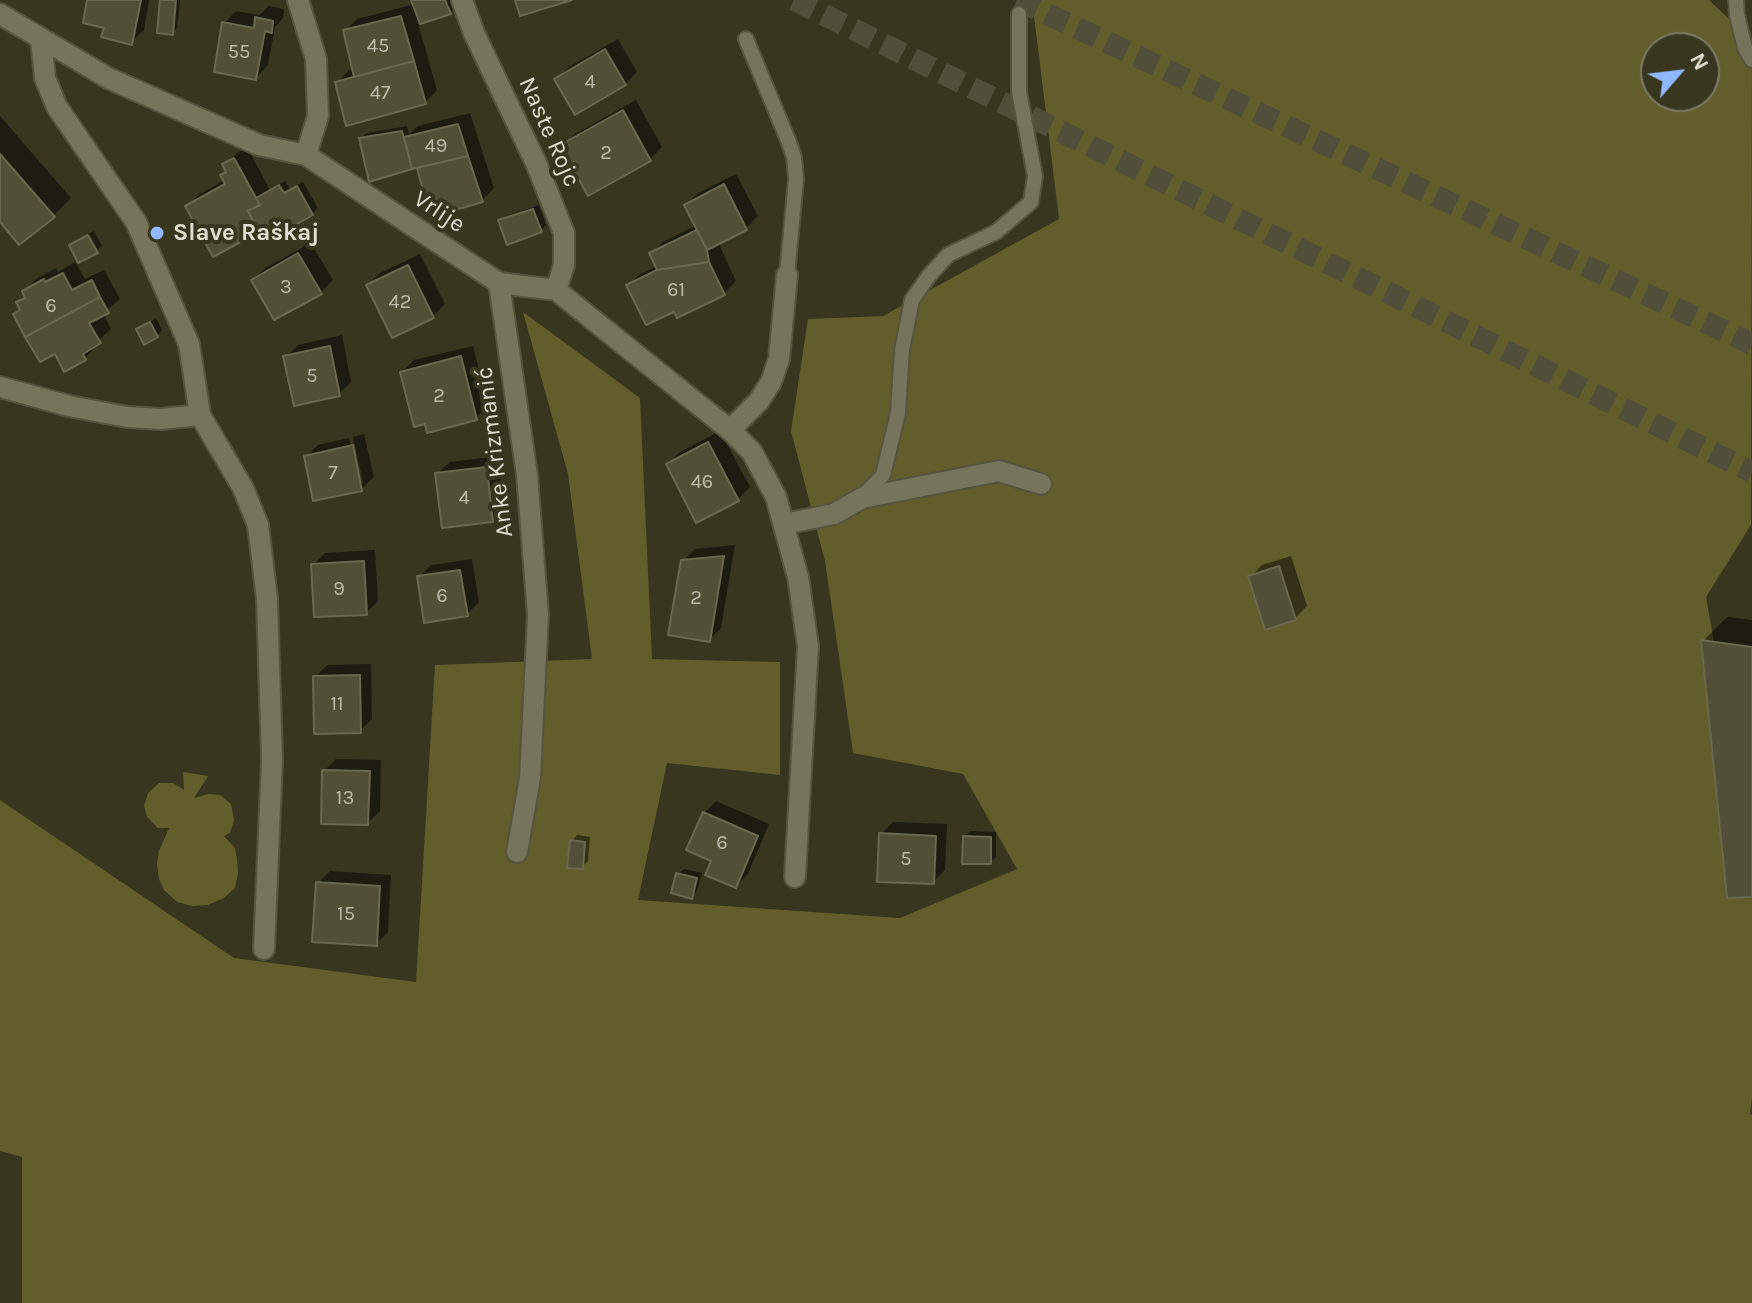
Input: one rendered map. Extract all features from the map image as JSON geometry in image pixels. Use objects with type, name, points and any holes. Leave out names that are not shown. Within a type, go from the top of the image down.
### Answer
[{"type":"street","points":[[298,0],[316,59],[318,116],[306,155]]},
{"type":"street","name":"Naste Rojc","points":[[462,0],[474,33],[536,163],[564,233],[564,265],[556,290]]},
{"type":"street","name":"Vrlije","points":[[0,14],[108,78],[259,145],[306,155],[499,283],[556,290]]},
{"type":"street","points":[[41,39],[45,78],[57,107],[136,222],[189,344],[200,415],[243,488],[258,525],[267,599],[272,760],[264,949]]},
{"type":"street","points":[[730,430],[759,401],[771,382],[779,359],[787,275]]},
{"type":"street","name":"Anke Krizmanić","points":[[499,283],[527,475],[538,615],[530,778],[517,852]]},
{"type":"street","points":[[556,290],[730,430],[752,452],[776,497],[798,577],[808,646],[795,877]]},
{"type":"street","points":[[0,387],[69,406],[127,417],[161,419],[200,415]]},
{"type":"street","points":[[784,524],[834,514],[862,498],[999,471],[1041,484]]},
{"type":"lane","points":[[1736,0],[1745,48],[1752,60]]},
{"type":"lane","points":[[862,498],[883,475],[898,413],[902,350],[912,300],[948,255],[996,232],[1031,202],[1035,176],[1019,92],[1019,14]]},
{"type":"lane","points":[[746,39],[794,157],[796,179],[787,275]]},
{"type":"shaded area","points":[[1032,0],[1709,0],[1752,41],[1751,525],[1706,597],[1752,857],[1752,1303],[22,1303],[22,1157],[0,1151],[0,800],[234,958],[416,982],[435,665],[592,659],[568,474],[523,312],[640,398],[652,659],[780,662],[780,775],[667,763],[638,900],[900,918],[1017,869],[963,774],[853,753],[825,561],[791,431],[808,319],[883,316],[1059,219]]},
{"type":"shaded area","points":[[183,772],[208,776],[194,798],[220,795],[231,804],[234,820],[230,833],[224,836],[235,848],[238,873],[235,888],[224,898],[208,905],[192,906],[177,902],[164,890],[157,864],[169,828],[158,828],[147,817],[144,806],[148,793],[159,783],[173,783],[184,790]]},
{"type":"building","points":[[87,0],[141,0],[132,45],[101,37],[104,28],[83,23]]},
{"type":"building","points":[[160,0],[176,0],[173,35],[157,33]]},
{"type":"building","points":[[411,0],[445,0],[451,14],[420,24]]},
{"type":"building","points":[[515,0],[572,0],[520,16]]},
{"type":"building","points":[[401,16],[414,61],[354,77],[343,30]]},
{"type":"building","points":[[255,17],[273,21],[272,33],[265,31],[256,80],[214,72],[222,22],[254,28]]},
{"type":"building","points":[[605,49],[626,85],[575,115],[554,79]]},
{"type":"building","points":[[414,61],[426,104],[346,126],[335,82]]},
{"type":"building","points":[[623,110],[651,161],[588,196],[560,145]]},
{"type":"building","points":[[458,124],[468,156],[412,169],[404,137]]},
{"type":"building","points":[[402,131],[412,169],[369,182],[359,138]]},
{"type":"building","points":[[0,154],[55,217],[19,245],[0,222]]},
{"type":"building","points":[[468,156],[483,202],[430,217],[417,168]]},
{"type":"building","points":[[234,158],[260,205],[248,211],[259,232],[213,257],[185,206],[225,184],[220,175],[226,172],[222,164]]},
{"type":"building","points":[[724,184],[747,230],[707,250],[684,205]]},
{"type":"building","points":[[279,185],[284,193],[297,186],[313,215],[265,242],[248,211],[260,205],[256,198]]},
{"type":"building","points":[[533,209],[542,232],[507,245],[498,220]]},
{"type":"building","points":[[697,230],[709,262],[657,270],[649,253]]},
{"type":"building","points":[[88,235],[98,253],[78,263],[69,245]]},
{"type":"building","points":[[298,253],[322,294],[274,320],[251,280]]},
{"type":"building","points":[[709,262],[725,295],[677,318],[674,312],[646,325],[626,285],[657,270]]},
{"type":"building","points":[[408,265],[434,318],[392,338],[366,285]]},
{"type":"building","points":[[63,273],[72,290],[92,280],[100,297],[25,337],[13,314],[20,310],[16,302],[25,298],[22,291]]},
{"type":"building","points":[[100,297],[109,313],[89,323],[101,343],[83,354],[86,360],[64,372],[55,354],[40,362],[25,337]]},
{"type":"building","points":[[150,322],[158,337],[144,345],[136,329]]},
{"type":"building","points":[[330,346],[340,396],[294,406],[283,356]]},
{"type":"building","points":[[461,356],[477,420],[427,433],[425,424],[414,427],[400,372]]},
{"type":"building","points":[[708,442],[739,501],[696,523],[666,464]]},
{"type":"building","points":[[353,445],[362,491],[313,501],[304,456]]},
{"type":"building","points":[[487,467],[493,522],[442,528],[435,473]]},
{"type":"building","points":[[724,556],[710,642],[668,635],[681,560]]},
{"type":"building","points":[[364,561],[367,615],[314,617],[311,564]]},
{"type":"building","points":[[1279,566],[1296,620],[1265,630],[1248,576]]},
{"type":"building","points":[[460,570],[468,616],[424,623],[417,576]]},
{"type":"building","points":[[1701,640],[1752,647],[1752,897],[1727,898]]},
{"type":"building","points":[[360,675],[361,733],[314,734],[313,676]]},
{"type":"building","points":[[322,770],[370,771],[368,825],[321,824]]},
{"type":"building","points":[[703,812],[758,836],[736,888],[705,875],[711,861],[686,850]]},
{"type":"building","points":[[879,833],[936,836],[934,884],[877,882]]},
{"type":"building","points":[[963,836],[991,837],[991,864],[962,864]]},
{"type":"building","points":[[570,840],[585,842],[583,869],[567,868]]},
{"type":"building","points":[[676,873],[697,878],[692,899],[671,893]]},
{"type":"building","points":[[316,882],[380,886],[377,946],[312,942]]},
{"type":"tunnel","points":[[794,0],[1752,472]]},
{"type":"tunnel","points":[[1017,0],[1752,344]]},
{"type":"place","name":"Slave Raškaj","points":[[157,233]]}]
